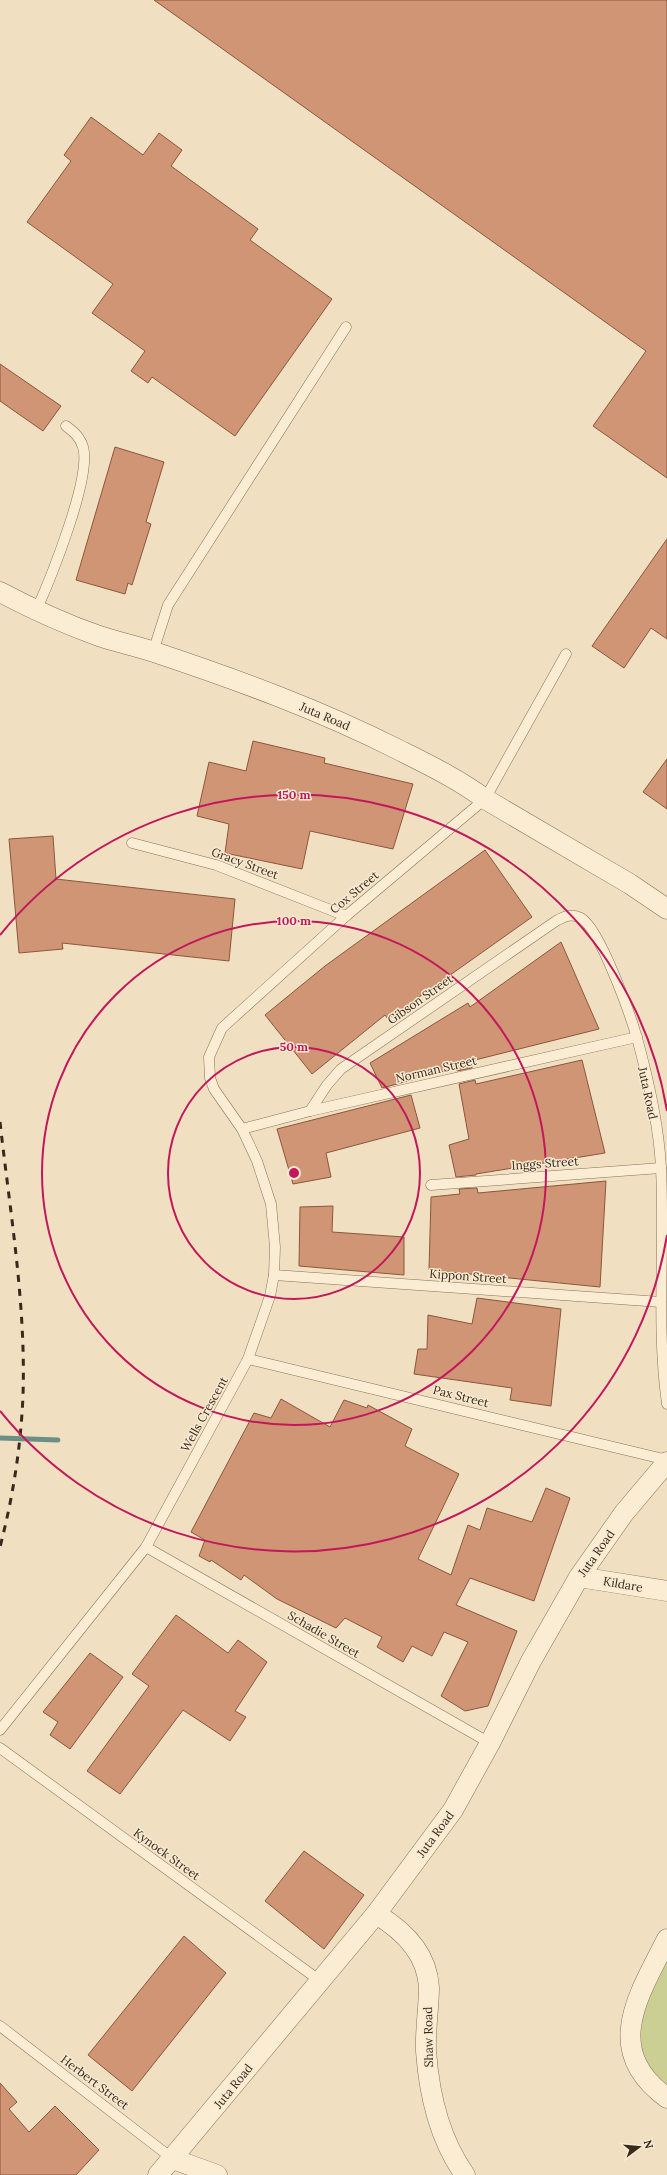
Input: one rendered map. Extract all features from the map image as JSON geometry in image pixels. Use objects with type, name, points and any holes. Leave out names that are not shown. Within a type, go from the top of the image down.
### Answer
[{"type":"street","name":"Juta Road","points":[[0,592],[36,611],[100,636],[154,652],[310,708],[445,773],[485,799],[630,884],[667,909]]},
{"type":"street","name":"Juta Road","points":[[158,2175],[174,2159],[319,1980],[376,1914],[453,1810],[490,1743],[531,1660],[580,1577],[624,1513],[667,1461]]},
{"type":"street","name":"Kildare","points":[[580,1577],[667,1591]]},
{"type":"street","name":"Shaw Road","points":[[376,1914],[396,1926],[413,1944],[419,1955],[429,1986],[426,2052],[434,2104],[457,2165],[465,2175]]},
{"type":"street","points":[[667,1939],[634,2006],[630,2030],[631,2044],[641,2070],[659,2092],[667,2098]]},
{"type":"street","points":[[174,2159],[216,2175]]},
{"type":"lane","points":[[154,652],[168,606],[346,326]]},
{"type":"lane","points":[[36,611],[57,561],[84,474],[83,448],[78,436],[66,426]]},
{"type":"lane","points":[[485,799],[566,654]]},
{"type":"lane","name":"Cox Street","points":[[209,1069],[212,1047],[222,1028],[346,916],[485,799]]},
{"type":"lane","name":"Gracy Street","points":[[132,843],[216,865],[346,916]]},
{"type":"lane","name":"Juta Road","points":[[556,921],[567,915],[573,915],[585,921],[595,934],[606,955],[636,1037],[654,1114],[661,1168],[661,1302],[664,1382],[667,1404]]},
{"type":"lane","name":"Gibson Street","points":[[310,1111],[333,1077],[342,1069],[556,921]]},
{"type":"lane","name":"Norman Street","points":[[242,1129],[310,1111],[636,1037]]},
{"type":"lane","name":"Wells Crescent","points":[[0,1730],[146,1547],[248,1359],[270,1296],[274,1275],[275,1247],[271,1204],[257,1161],[242,1129],[214,1089],[209,1069]]},
{"type":"lane","name":"Inggs Street","points":[[431,1185],[661,1168]]},
{"type":"lane","name":"Kippon Street","points":[[274,1275],[661,1302]]},
{"type":"lane","name":"Pax Street","points":[[248,1359],[667,1461]]},
{"type":"lane","name":"Schadie Street","points":[[146,1547],[490,1743]]},
{"type":"lane","name":"Kynock Street","points":[[0,1748],[319,1980]]},
{"type":"lane","name":"Herbert Street","points":[[0,2026],[174,2159]]},
{"type":"green space","points":[[667,1960],[667,2088],[650,2070],[643,2056],[640,2042],[640,2028],[648,2000]]},
{"type":"building","points":[[154,0],[667,0],[667,478],[593,426],[646,351]]},
{"type":"building","points":[[91,117],[143,155],[159,133],[182,150],[171,166],[258,229],[250,240],[332,299],[235,436],[152,377],[148,383],[131,371],[145,351],[92,313],[113,284],[27,222],[71,161],[64,155]]},
{"type":"building","points":[[0,364],[61,406],[43,431],[0,401]]},
{"type":"building","points":[[115,447],[164,462],[146,522],[151,524],[132,585],[128,583],[125,594],[76,580]]},
{"type":"building","points":[[667,539],[667,639],[651,628],[624,668],[592,646]]},
{"type":"building","points":[[253,741],[325,758],[324,763],[413,784],[393,849],[310,831],[302,869],[225,853],[229,824],[197,816],[209,762],[246,771]]},
{"type":"building","points":[[667,759],[667,809],[643,792]]},
{"type":"building","points":[[53,836],[56,879],[235,899],[229,961],[62,943],[63,949],[19,953],[9,839]]},
{"type":"building","points":[[485,850],[532,917],[388,1019],[385,1015],[312,1074],[265,1015],[325,966]]},
{"type":"building","points":[[561,942],[599,1029],[471,1061],[472,1068],[457,1071],[456,1068],[382,1088],[370,1063],[468,1003],[470,1007]]},
{"type":"building","points":[[582,1060],[605,1153],[476,1175],[456,1177],[449,1145],[469,1139],[459,1084],[475,1080],[476,1084]]},
{"type":"building","points":[[411,1095],[420,1128],[326,1153],[331,1177],[293,1184],[277,1129]]},
{"type":"building","points":[[606,1181],[600,1287],[429,1270],[431,1197],[460,1194],[459,1189],[477,1188],[478,1193]]},
{"type":"building","points":[[333,1206],[332,1232],[404,1237],[404,1275],[299,1266],[300,1207]]},
{"type":"building","points":[[477,1298],[561,1309],[551,1406],[510,1400],[512,1388],[414,1374],[418,1349],[427,1349],[428,1315],[472,1324]]},
{"type":"building","points":[[281,1399],[330,1427],[344,1400],[367,1408],[368,1405],[412,1429],[405,1446],[459,1474],[418,1559],[451,1575],[468,1525],[480,1530],[487,1508],[532,1522],[546,1488],[570,1498],[534,1601],[470,1578],[456,1605],[517,1631],[488,1706],[465,1711],[441,1696],[468,1642],[444,1632],[432,1656],[412,1646],[403,1662],[377,1647],[382,1637],[345,1618],[336,1628],[277,1599],[244,1575],[241,1580],[211,1560],[210,1562],[199,1556],[205,1540],[191,1532],[254,1413],[271,1418]]},
{"type":"building","points":[[176,1615],[228,1653],[238,1640],[267,1662],[235,1711],[246,1717],[230,1741],[183,1710],[120,1794],[87,1771],[149,1686],[132,1674]]},
{"type":"building","points":[[90,1653],[123,1677],[70,1749],[50,1735],[58,1722],[43,1712]]},
{"type":"building","points":[[304,1851],[364,1895],[324,1949],[265,1901]]},
{"type":"building","points":[[184,1936],[226,1973],[132,2091],[88,2055]]},
{"type":"building","points":[[0,2083],[17,2102],[9,2109],[29,2132],[55,2106],[99,2150],[76,2175],[0,2175]]},
{"type":"waterway","points":[[0,1438],[58,1440]]},
{"type":"railway","points":[[0,1122],[20,1292],[23,1361],[22,1414],[18,1452],[9,1509],[0,1547]]}]
